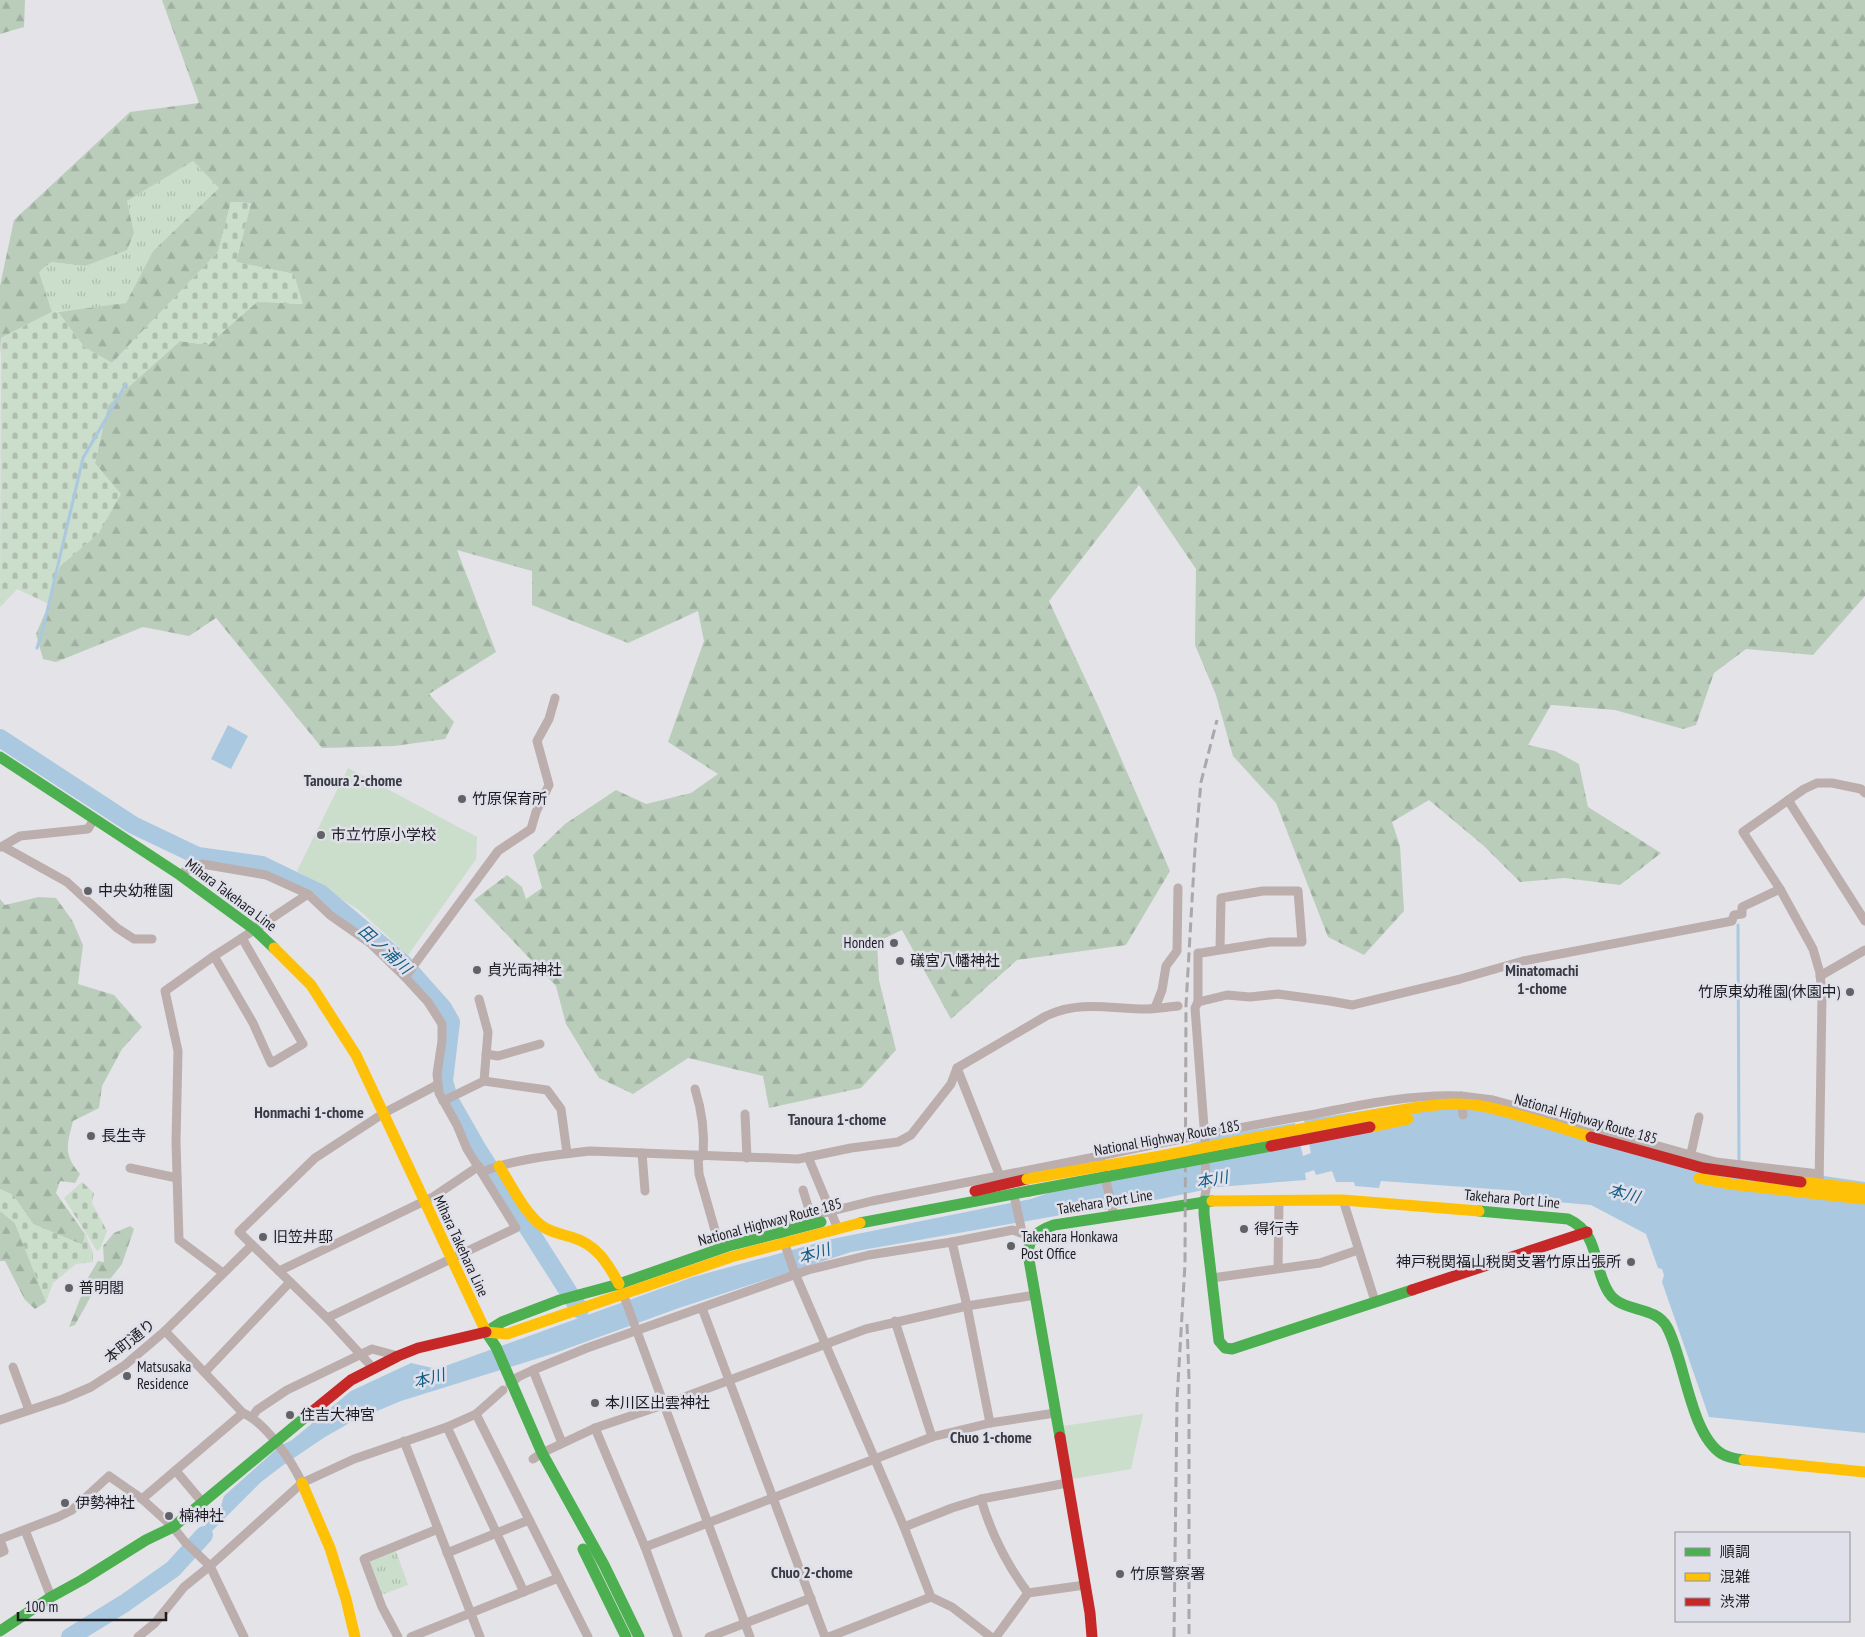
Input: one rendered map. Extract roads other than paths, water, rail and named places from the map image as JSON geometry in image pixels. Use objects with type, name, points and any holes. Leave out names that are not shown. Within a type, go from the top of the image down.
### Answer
[{"type":"main road","name":"Mihara Takehara Line","points":[[0,757],[180,875],[254,929],[311,985],[356,1054],[486,1332]]},
{"type":"main road","name":"National Highway Route 185","points":[[486,1332],[502,1322],[560,1300],[619,1284],[720,1248],[781,1232],[1001,1179],[1027,1179],[1155,1157],[1413,1107],[1462,1104],[1486,1107],[1746,1175],[1819,1178],[1865,1189]]},
{"type":"main road","name":"National Highway Route 185","points":[[486,1332],[508,1334],[563,1314],[624,1298],[731,1257],[785,1246],[834,1220],[877,1219],[1030,1191],[1437,1115],[1462,1104]]},
{"type":"main road","name":"National Highway Route 185","points":[[1462,1104],[1485,1118],[1704,1179],[1865,1200]]},
{"type":"main road","points":[[496,1167],[542,1226],[550,1231],[590,1244],[602,1254],[619,1284]]},
{"type":"main road","name":"Takehara Port Line","points":[[1025,1231],[1205,1195],[1279,1201],[1343,1200],[1568,1219],[1577,1221],[1587,1232]]},
{"type":"main road","points":[[1205,1195],[1204,1214],[1219,1341],[1225,1348],[1232,1349],[1587,1232],[1608,1294],[1624,1306],[1653,1315],[1663,1322],[1671,1335],[1698,1422],[1712,1444],[1722,1454],[1736,1459],[1865,1472]]},
{"type":"main road","points":[[1025,1231],[1085,1585],[1092,1637]]},
{"type":"main road","points":[[0,1631],[51,1597],[146,1540],[173,1527],[278,1444],[341,1386],[373,1368],[418,1348],[486,1332],[504,1381],[538,1456],[626,1637]]},
{"type":"main road","points":[[538,1456],[604,1565],[639,1637]]},
{"type":"main road","points":[[302,1483],[338,1571],[349,1607],[355,1637]]},
{"type":"street","points":[[408,973],[498,852],[531,829],[536,812],[549,784],[537,741],[549,719],[555,698]]},
{"type":"street","points":[[1818,1195],[1822,996],[1820,976],[1813,949],[1780,889],[1743,832],[1804,789],[1817,783],[1832,782],[1860,789],[1865,793]]},
{"type":"street","points":[[1788,800],[1865,920]]},
{"type":"street","points":[[2,847],[20,836],[88,829],[94,819]]},
{"type":"street","points":[[2,847],[67,882],[118,928],[134,939],[152,939]]},
{"type":"street","points":[[180,875],[191,867],[202,864],[266,875],[308,894],[330,915],[408,973],[442,1024],[437,1085],[443,1101],[457,1125],[467,1149],[516,1228],[327,1318]]},
{"type":"street","points":[[1155,1008],[1162,990],[1166,966],[1177,951],[1178,888]]},
{"type":"street","points":[[1198,1002],[1227,995],[1250,997],[1278,994],[1352,1005],[1460,979],[1523,961],[1732,920],[1734,915],[1742,914],[1742,907],[1780,889]]},
{"type":"street","points":[[1205,1195],[1205,1138],[1195,1008],[1198,1002],[1198,953],[1220,950],[1270,942],[1302,942],[1298,891],[1263,891],[1221,898],[1220,950]]},
{"type":"street","points":[[223,1272],[179,1240],[177,1178],[178,1051],[165,991],[308,894]]},
{"type":"street","points":[[214,956],[253,1024],[271,1063],[303,1044],[242,938]]},
{"type":"street","points":[[1820,976],[1865,950]]},
{"type":"street","points":[[479,999],[488,1032],[484,1081]]},
{"type":"street","points":[[279,1271],[434,1197],[481,1169],[590,1152],[798,1160],[851,1148],[898,1142],[911,1135],[951,1084],[957,1068],[1046,1016],[1061,1009],[1083,1006],[1155,1008],[1178,1006]]},
{"type":"street","points":[[486,1054],[498,1056],[540,1044]]},
{"type":"street","points":[[957,1068],[1001,1179],[1403,1098],[1427,1095],[1462,1104]]},
{"type":"street","points":[[443,1101],[484,1081],[547,1090],[561,1108],[568,1154]]},
{"type":"street","points":[[373,1368],[327,1318],[239,1232],[315,1158],[384,1114],[437,1085]]},
{"type":"street","points":[[695,1089],[702,1112],[704,1140],[700,1156],[699,1174],[720,1248]]},
{"type":"street","points":[[745,1114],[748,1158]]},
{"type":"street","points":[[1699,1117],[1690,1159],[1724,1162],[1819,1178]]},
{"type":"street","points":[[642,1153],[645,1191]]},
{"type":"street","points":[[808,1157],[834,1220]]},
{"type":"street","points":[[1101,1158],[1113,1212]]},
{"type":"street","points":[[130,1168],[177,1178]]},
{"type":"street","points":[[803,1190],[811,1216]]},
{"type":"street","points":[[138,1637],[155,1623],[184,1587],[302,1483],[354,1459],[447,1427],[476,1414],[504,1381],[518,1377],[634,1327],[702,1308],[795,1273],[869,1255],[1013,1230],[1025,1231],[1015,1200]]},
{"type":"street","points":[[1343,1200],[1375,1301]]},
{"type":"street","points":[[1278,1268],[1279,1201]]},
{"type":"street","points":[[788,1222],[811,1216],[834,1220]]},
{"type":"street","points":[[781,1232],[795,1273],[827,1344],[931,1596],[952,1606],[991,1637]]},
{"type":"street","points":[[952,1242],[967,1306],[990,1423]]},
{"type":"street","name":"本町通り","points":[[0,1420],[63,1400],[91,1387],[125,1365],[164,1331],[252,1245]]},
{"type":"street","points":[[1212,1278],[1320,1263],[1358,1250]]},
{"type":"street","points":[[206,1372],[290,1282]]},
{"type":"street","points":[[619,1284],[750,1637]]},
{"type":"street","points":[[538,1456],[595,1428],[663,1405],[866,1329],[967,1306],[1035,1296]]},
{"type":"street","points":[[702,1308],[825,1637]]},
{"type":"street","points":[[895,1321],[932,1437]]},
{"type":"street","points":[[164,1331],[278,1444],[293,1463],[302,1483]]},
{"type":"street","points":[[142,1499],[248,1415],[287,1390],[372,1349],[398,1356]]},
{"type":"street","points":[[14,1367],[29,1410]]},
{"type":"street","points":[[533,1370],[562,1443]]},
{"type":"street","points":[[645,1547],[932,1437],[990,1423],[1055,1413]]},
{"type":"street","points":[[476,1414],[588,1637]]},
{"type":"street","points":[[447,1427],[524,1592]]},
{"type":"street","points":[[595,1428],[645,1547],[678,1637]]},
{"type":"street","points":[[404,1442],[480,1637]]},
{"type":"street","points":[[176,1471],[202,1503]]},
{"type":"street","points":[[2,1552],[0,1539],[72,1510],[109,1476],[142,1499],[173,1527],[194,1552],[210,1566],[244,1637]]},
{"type":"street","points":[[904,1527],[981,1499],[1067,1483]]},
{"type":"street","points":[[981,1499],[991,1529],[1016,1576],[1028,1593]]},
{"type":"street","points":[[447,1553],[529,1520]]},
{"type":"street","points":[[398,1637],[382,1607],[364,1559],[438,1529]]},
{"type":"street","points":[[24,1530],[51,1597]]},
{"type":"street","points":[[411,1637],[558,1578]]},
{"type":"street","points":[[996,1637],[1028,1593],[1085,1585]]},
{"type":"street","points":[[829,1637],[931,1596]]},
{"type":"street","points":[[709,1637],[810,1598]]},
{"type":"water","points":[[228,725],[248,736],[231,769],[211,759]]},
{"type":"water","points":[[1439,1099],[1669,1153],[1865,1182],[1865,1433],[1709,1417],[1662,1282],[1664,1275],[1662,1269],[1658,1268],[1646,1234],[1591,1205],[1521,1199],[1520,1191],[1381,1181],[1379,1188],[1355,1186],[1354,1182],[1336,1182],[1332,1171],[1316,1175],[1314,1170],[1305,1173],[1306,1180],[1218,1187],[1112,1209],[1084,1211],[851,1252],[679,1308],[555,1353],[401,1401],[353,1421],[325,1437],[261,1482],[197,1546],[192,1540],[220,1509],[224,1496],[280,1446],[292,1440],[351,1391],[411,1363],[437,1369],[693,1277],[832,1239],[1031,1199],[1211,1137],[1295,1123],[1303,1156],[1311,1153],[1304,1120]]},
{"type":"waterway","points":[[37,648],[83,458],[126,384]]},
{"type":"waterway","name":"田ノ浦川","points":[[0,738],[133,825],[198,856],[262,865],[320,893],[403,963],[443,1008],[451,1022],[444,1081],[449,1099],[477,1148],[580,1310]]},
{"type":"waterway","points":[[1738,925],[1739,1162]]},
{"type":"waterway","name":"本川","points":[[70,1637],[125,1603],[173,1569],[204,1535]]},
{"type":"railway","points":[[1174,1637],[1177,1400],[1185,1264],[1186,1005],[1201,782],[1217,720]]},
{"type":"railway","points":[[1187,1324],[1189,1379],[1189,1637]]},
{"type":"place","name":"竹原保育所","points":[[462,799]]},
{"type":"place","name":"市立竹原小学校","points":[[321,835]]},
{"type":"place","name":"中央幼稚園","points":[[88,891]]},
{"type":"place","name":"Honden","points":[[894,943]]},
{"type":"place","name":"礒宮八幡神社","points":[[900,961]]},
{"type":"place","name":"貞光両神社","points":[[477,970]]},
{"type":"place","name":"竹原東幼稚園(休園中)","points":[[1850,992]]},
{"type":"place","name":"長生寺","points":[[91,1136]]},
{"type":"place","name":"得行寺","points":[[1244,1229]]},
{"type":"place","name":"旧笠井邸","points":[[263,1237]]},
{"type":"place","name":"Takehara Honkawa Post Office","points":[[1011,1246]]},
{"type":"place","name":"神戸税関福山税関支署竹原出張所","points":[[1631,1262]]},
{"type":"place","name":"普明閣","points":[[69,1288]]},
{"type":"place","name":"Matsusaka Residence","points":[[127,1376]]},
{"type":"place","name":"本川区出雲神社","points":[[595,1403]]},
{"type":"place","name":"住吉大神宮","points":[[290,1415]]},
{"type":"place","name":"伊勢神社","points":[[65,1503]]},
{"type":"place","name":"楠神社","points":[[169,1516]]},
{"type":"place","name":"竹原警察署","points":[[1120,1574]]},
{"type":"district","name":"Tanoura 2-chome","points":[[353,780]]},
{"type":"district","name":"Minatomachi 1-chome","points":[[1542,979]]},
{"type":"district","name":"Honmachi 1-chome","points":[[309,1112]]},
{"type":"district","name":"Tanoura 1-chome","points":[[837,1119]]},
{"type":"district","name":"Chuo 1-chome","points":[[991,1437]]},
{"type":"district","name":"Chuo 2-chome","points":[[812,1572]]}]
